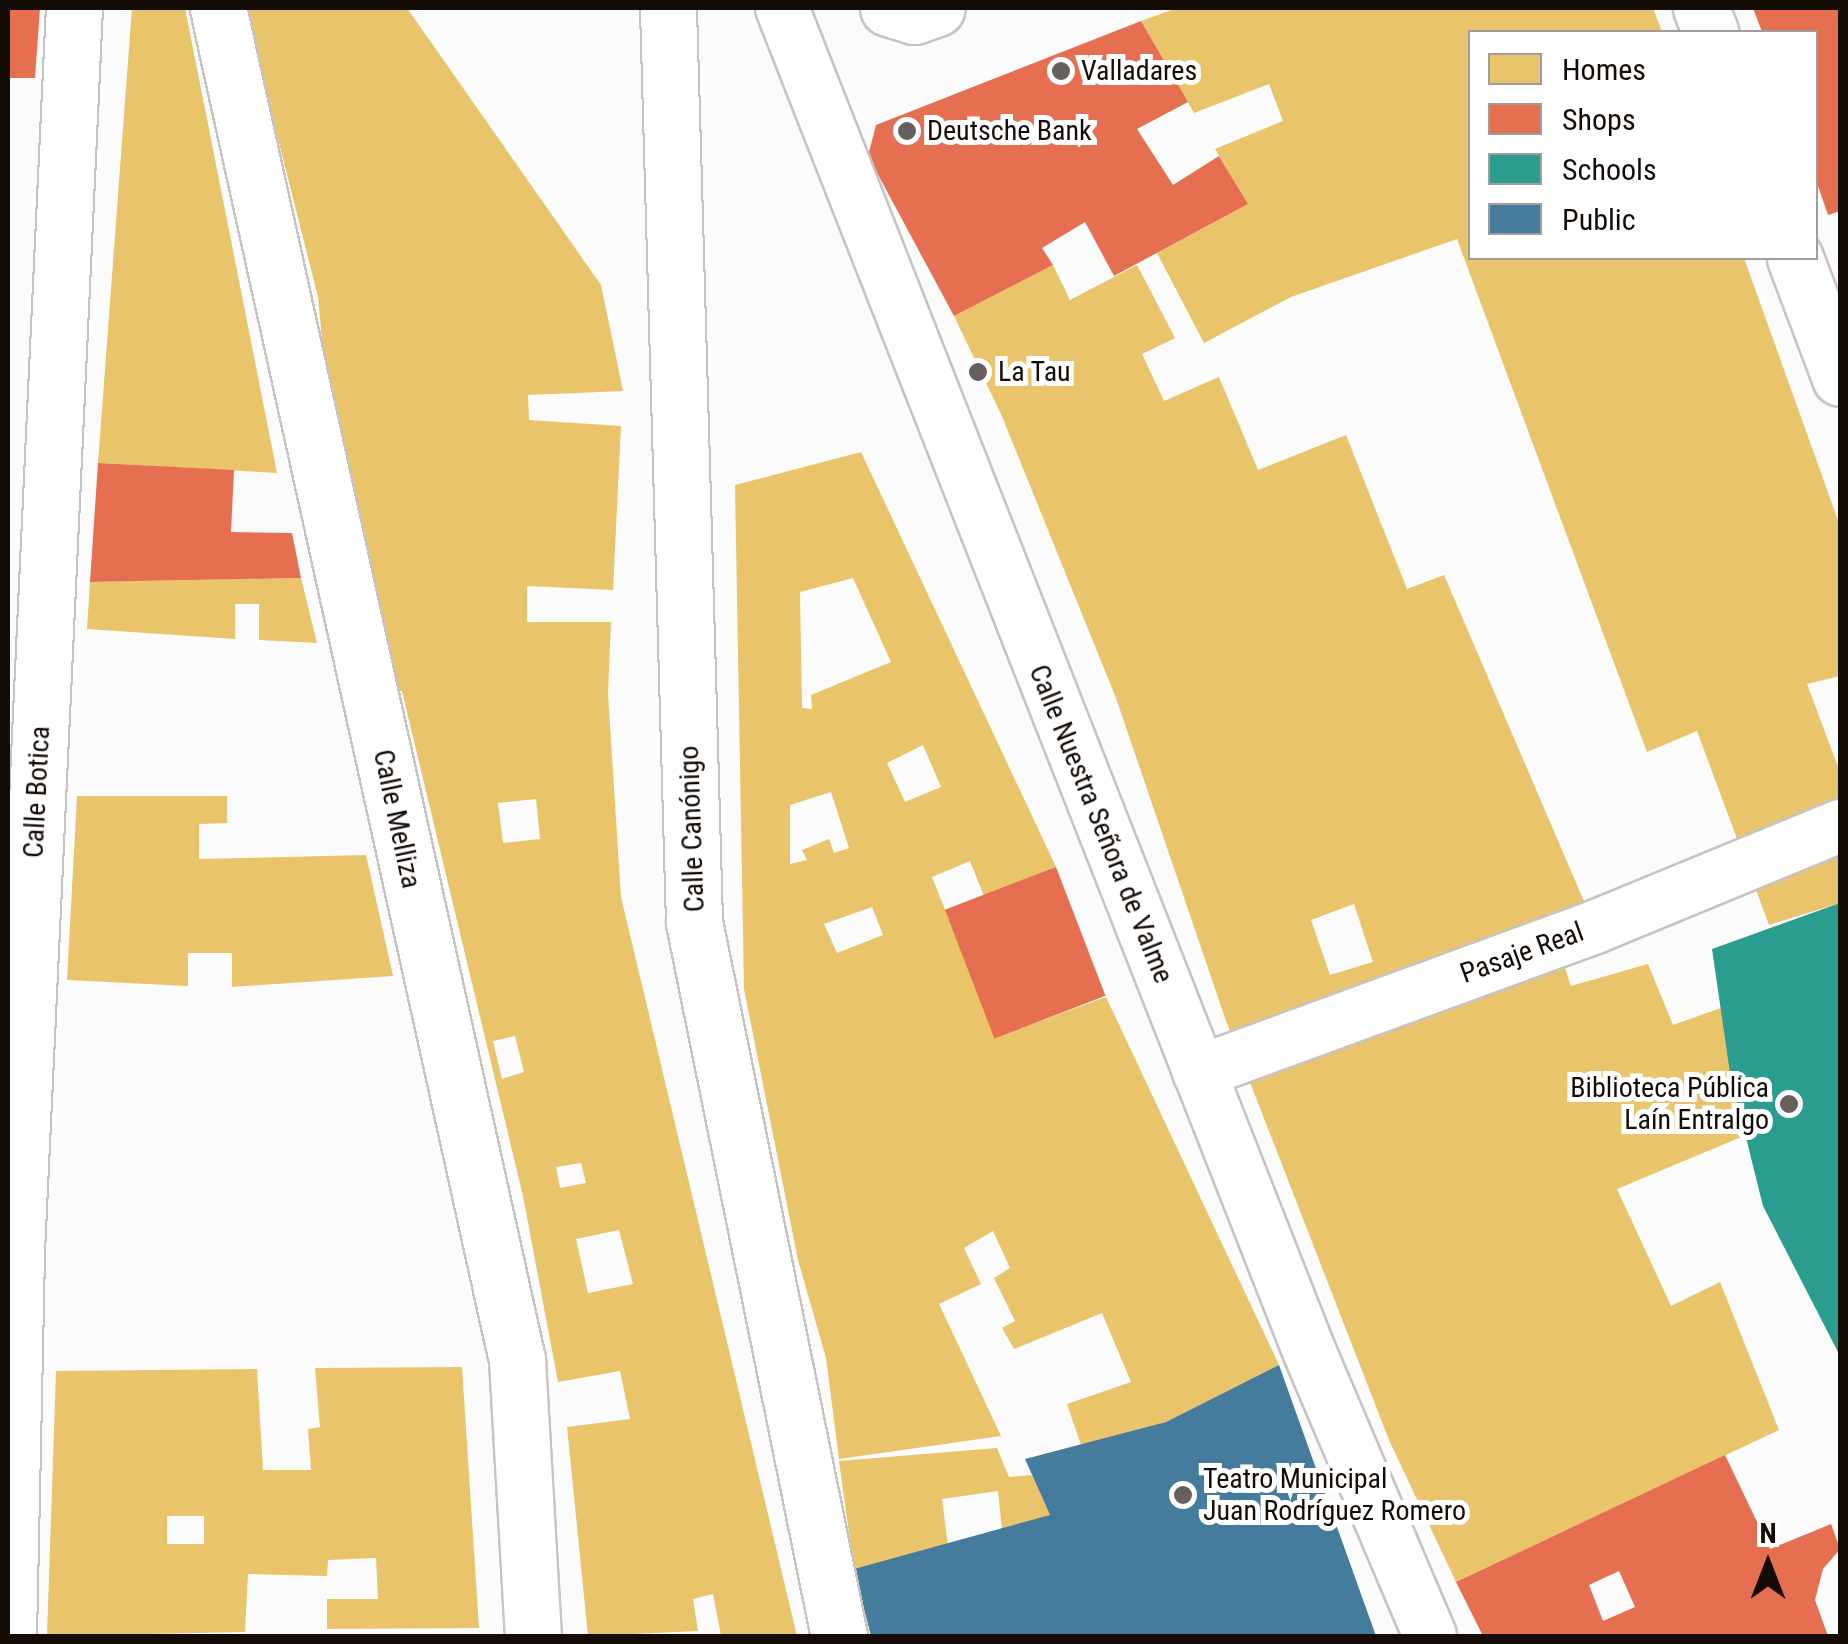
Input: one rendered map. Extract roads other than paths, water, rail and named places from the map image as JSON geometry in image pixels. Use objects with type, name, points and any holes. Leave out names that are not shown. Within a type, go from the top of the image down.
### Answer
[{"type":"street","name":"Calle Botica","points":[[8,1633],[12,1249],[74,8]]},
{"type":"street","name":"Calle Melliza","points":[[218,8],[517,1360],[533,1636]]},
{"type":"street","name":"Calle Canónigo","points":[[668,8],[694,922],[839,1636]]},
{"type":"street","name":"Calle Nuestra Señora de Valme","points":[[782,8],[1199,1072],[1430,1636]]},
{"type":"street","points":[[888,8],[914,16],[936,8]]},
{"type":"street","points":[[1796,260],[1840,378]]},
{"type":"street","name":"Pasaje Real","points":[[1199,1072],[1595,926],[1840,826]]},
{"type":"place","name":"Valladares","points":[[1061,71]]},
{"type":"place","name":"Deutsche Bank","points":[[907,131]]},
{"type":"place","name":"La Tau","points":[[978,372]]},
{"type":"place","name":"Biblioteca Pública Laín Entralgo","points":[[1789,1104]]},
{"type":"place","name":"Teatro Municipal Juan Rodríguez Romero","points":[[1183,1495]]}]
